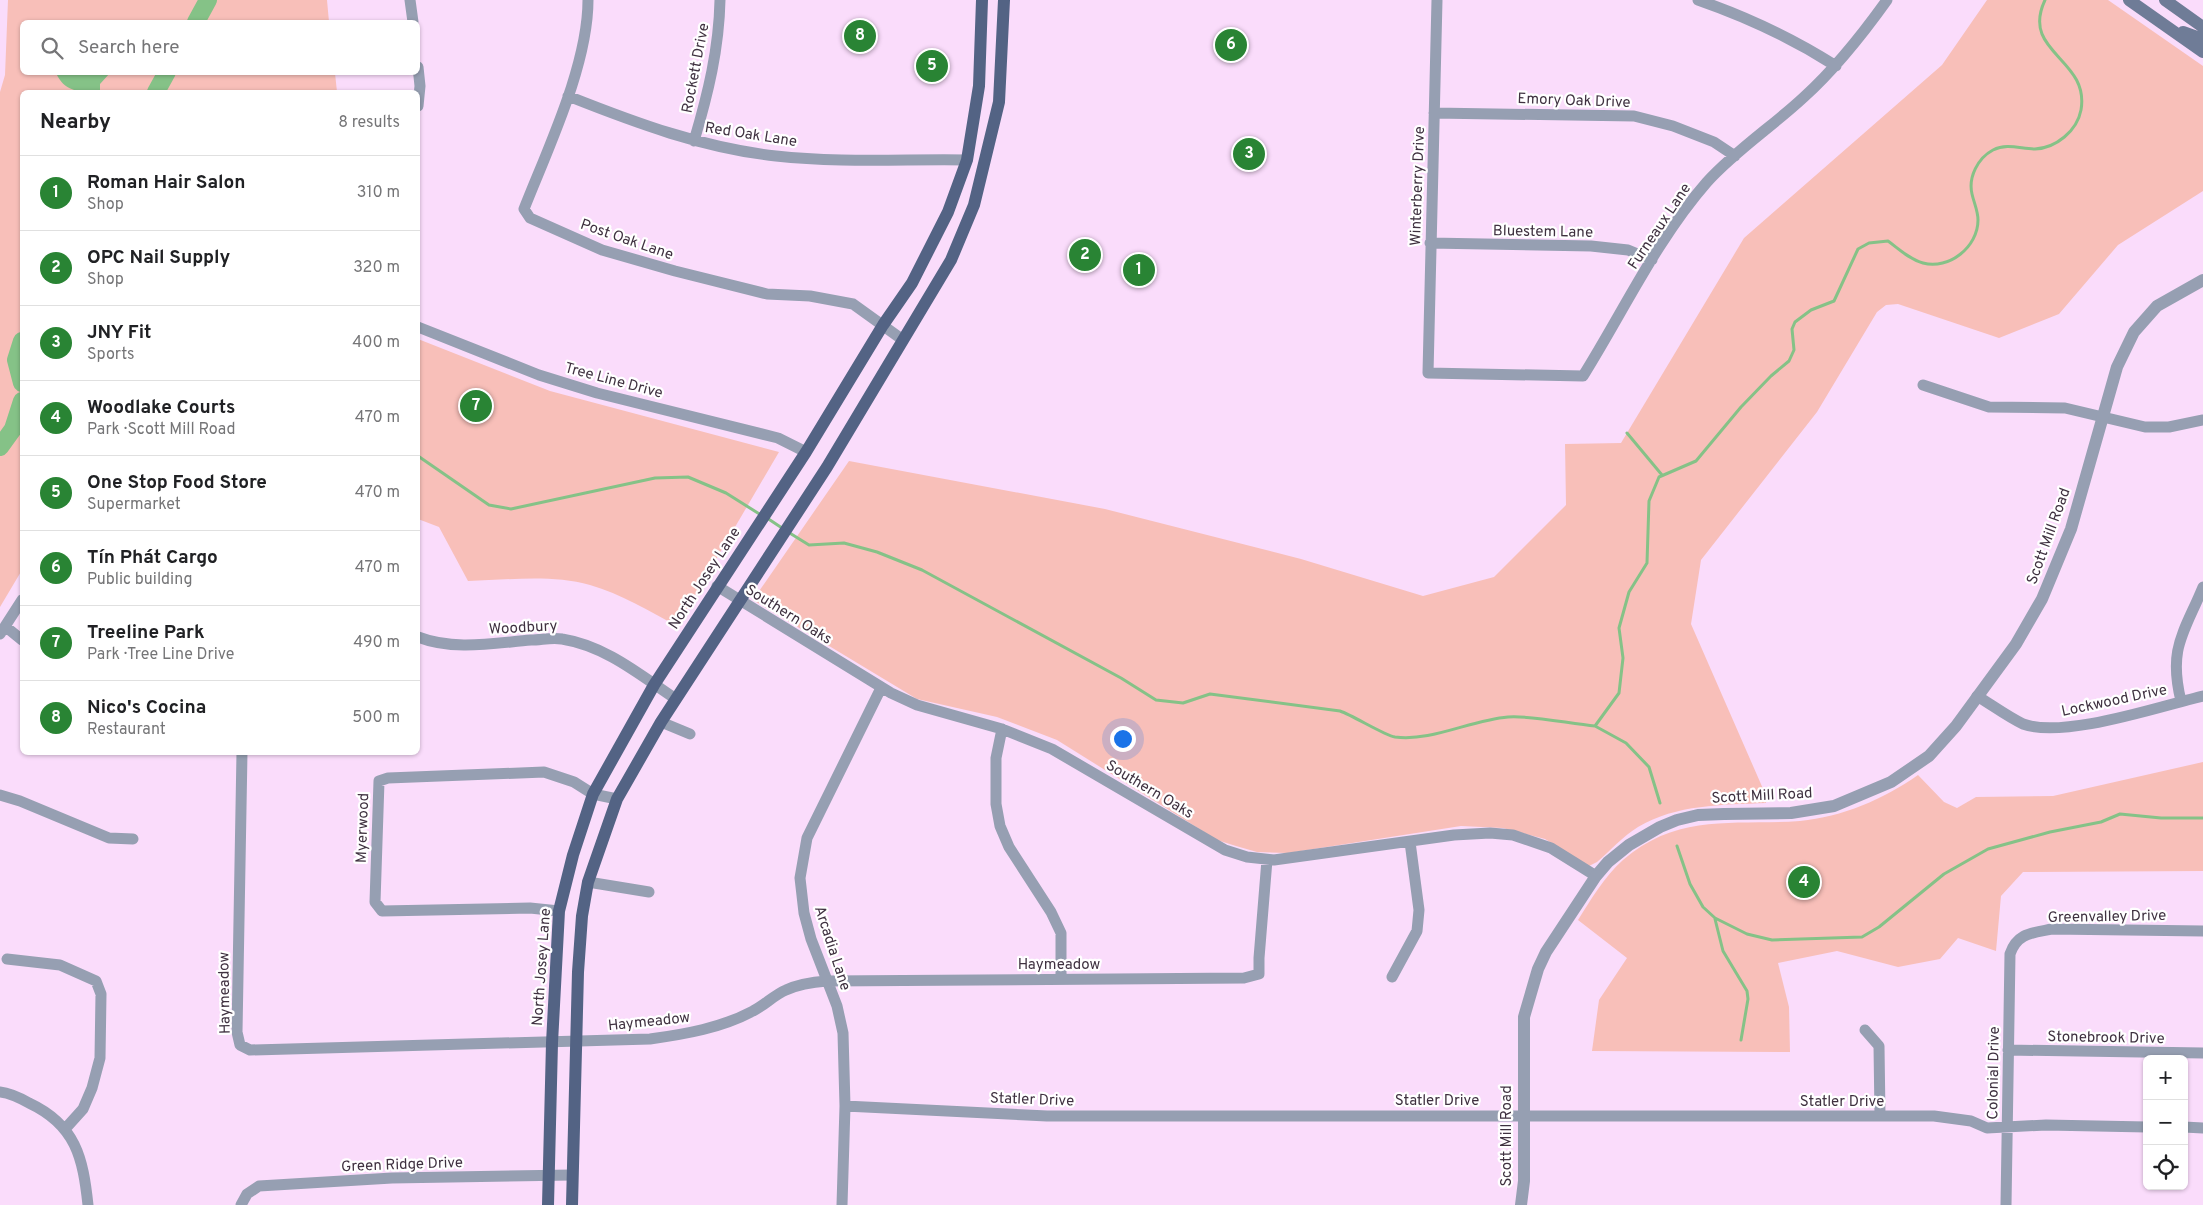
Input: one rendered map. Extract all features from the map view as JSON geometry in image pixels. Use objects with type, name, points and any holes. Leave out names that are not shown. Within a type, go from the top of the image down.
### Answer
[{"type":"main road","name":"North Josey Lane","points":[[548,1205],[552,1043],[559,911],[573,855],[593,794],[654,685],[806,452],[884,325],[912,284],[924,261],[948,212],[967,160],[979,86],[982,0]]},
{"type":"main road","points":[[572,1205],[576,1040],[582,916],[588,882],[617,799],[660,722],[794,515],[828,466],[951,260],[974,205],[999,102],[1004,0]]},
{"type":"main road","points":[[2129,0],[2203,52]]},
{"type":"main road","points":[[2166,0],[2203,27]]},
{"type":"main road","points":[[2164,24],[2203,39]]},
{"type":"main road","points":[[982,38],[1003,33]]},
{"type":"street","points":[[410,0],[412,20]]},
{"type":"street","name":"Post Oak Lane","points":[[588,0],[588,18],[584,41],[568,96],[524,209],[530,218],[602,250],[675,271],[767,294],[810,296],[853,304],[903,340]]},
{"type":"street","name":"Rockett Drive","points":[[694,141],[710,86],[718,41],[720,0]]},
{"type":"street","name":"Winterberry Drive","points":[[1428,373],[1437,0]]},
{"type":"street","points":[[1698,0],[1737,13],[1777,32],[1836,66]]},
{"type":"street","name":"Furneaux Lane","points":[[1428,373],[1583,376],[1652,260],[1689,204],[1709,180],[1804,98],[1836,66],[1855,45],[1887,0]]},
{"type":"street","points":[[419,75],[420,90]]},
{"type":"street","name":"Red Oak Lane","points":[[568,96],[648,128],[694,141],[759,153],[795,157],[967,160]]},
{"type":"street","name":"Emory Oak Drive","points":[[1434,113],[1634,116],[1681,129],[1714,142],[1735,156]]},
{"type":"street","name":"Bluestem Lane","points":[[1430,244],[1591,246],[1628,250],[1652,260]]},
{"type":"street","name":"Scott Mill Road","points":[[1521,1205],[1524,1182],[1524,1017],[1531,991],[1546,952],[1596,876],[1608,862],[1629,845],[1660,827],[1677,820],[1698,815],[1812,810],[1834,806],[1876,789],[1910,770],[1930,756],[1956,726],[2024,632],[2056,567],[2083,491],[2101,417],[2117,367],[2134,332],[2157,306],[2203,280]]},
{"type":"street","name":"Tree Line Drive","points":[[420,328],[539,375],[597,393],[778,438],[806,452]]},
{"type":"street","points":[[1923,385],[1989,407],[2065,408],[2145,427],[2169,427],[2203,420]]},
{"type":"street","name":"Southern Oaks","points":[[717,586],[881,688],[917,705],[1002,729],[1052,749],[1224,850],[1267,860],[1475,833],[1513,835],[1551,848],[1596,876]]},
{"type":"street","points":[[2181,701],[2176,678],[2177,647],[2182,630],[2203,587]]},
{"type":"street","points":[[20,603],[3,630],[20,639]]},
{"type":"street","name":"Woodbury","points":[[420,639],[431,642],[462,645],[561,638],[616,658],[676,699]]},
{"type":"street","name":"Arcadia Lane","points":[[842,1205],[845,1106],[844,1033],[811,939],[800,878],[804,850],[821,807],[881,688]]},
{"type":"street","name":"Lockwood Drive","points":[[1977,696],[2023,724],[2047,728],[2089,723],[2203,696]]},
{"type":"street","points":[[660,722],[690,734]]},
{"type":"street","points":[[1002,729],[996,758],[996,804],[1000,826],[1009,847],[1051,912],[1061,933],[1061,979]]},
{"type":"street","name":"Haymeadow","points":[[242,755],[238,1032],[240,1045],[250,1050],[309,1050],[650,1039],[691,1033],[724,1024],[754,1011],[785,990],[809,983],[827,981],[1244,978],[1259,974],[1258,958],[1267,860]]},
{"type":"street","name":"Myerwood","points":[[559,911],[530,908],[382,911],[375,902],[379,781],[388,778],[544,772],[574,782],[593,794],[617,799]]},
{"type":"street","points":[[0,795],[20,800],[109,838],[133,839]]},
{"type":"street","points":[[1392,977],[1417,931],[1419,910],[1410,842]]},
{"type":"street","points":[[588,882],[649,892]]},
{"type":"street","name":"Greenvalley Drive","points":[[2014,943],[2028,934],[2052,930],[2203,931]]},
{"type":"street","name":"Colonial Drive","points":[[2006,1205],[2010,954],[2014,943]]},
{"type":"street","points":[[7,959],[60,965],[96,981],[101,994],[100,1058],[92,1088],[83,1109],[65,1129]]},
{"type":"street","points":[[1865,1030],[1879,1046],[1880,1116]]},
{"type":"street","name":"Stonebrook Drive","points":[[2008,1050],[2203,1053]]},
{"type":"street","points":[[0,1092],[7,1093],[41,1109],[65,1129],[84,1169],[88,1205]]},
{"type":"street","name":"Statler Drive","points":[[845,1106],[1047,1116],[1523,1114],[1934,1116],[1971,1121],[1987,1128],[2046,1125],[2143,1127]]},
{"type":"street","points":[[2188,1128],[2203,1128]]},
{"type":"street","name":"Green Ridge Drive","points":[[241,1205],[247,1194],[259,1186],[392,1178],[572,1175]]},
{"type":"shaded area","points":[[8,0],[327,0],[329,20],[20,20],[20,75],[335,75],[337,90],[20,90],[20,573],[0,607],[0,92],[5,75]]},
{"type":"shaded area","points":[[1987,0],[2108,0],[2203,66],[2203,191],[2118,245],[2059,314],[1999,338],[1898,304],[1886,305],[1877,312],[1817,412],[1701,560],[1691,624],[1764,791],[1766,803],[1700,807],[1653,819],[1632,831],[1597,862],[1589,866],[1545,839],[1503,828],[1461,826],[1288,853],[1257,852],[1217,840],[1057,740],[997,717],[917,699],[753,600],[849,461],[1105,509],[1301,559],[1423,596],[1494,577],[1566,505],[1565,444],[1621,443],[1744,238],[1942,65]]},
{"type":"shaded area","points":[[57,75],[108,75],[100,84],[100,90],[74,90],[60,80]]},
{"type":"shaded area","points":[[420,340],[550,391],[779,452],[677,626],[635,603],[590,585],[560,580],[529,578],[468,581],[439,527],[420,520]]},
{"type":"shaded area","points":[[2203,762],[2203,871],[2023,872],[2001,896],[1996,951],[1958,938],[1940,959],[1898,967],[1837,951],[1778,963],[1789,1007],[1790,1052],[1592,1051],[1599,1000],[1627,958],[1578,920],[1610,873],[1623,860],[1644,845],[1665,834],[1708,824],[1800,821],[1831,816],[1877,799],[1918,775],[1944,802],[1957,808],[1976,797],[2053,796]]},
{"type":"waterway","points":[[197,20],[208,0]]},
{"type":"waterway","points":[[788,532],[809,545],[844,543],[877,552],[922,570],[1121,678],[1156,700],[1183,703],[1210,694],[1340,711],[1384,733],[1395,737],[1409,738],[1437,734],[1480,722],[1508,717],[1539,718],[1595,726],[1619,693],[1623,658],[1619,628],[1629,592],[1647,563],[1649,501],[1659,477],[1696,461],[1741,407],[1771,376],[1789,361],[1794,350],[1792,329],[1795,322],[1811,310],[1834,301],[1858,249],[1869,243],[1888,241],[1909,256],[1923,263],[1943,263],[1952,260],[1967,247],[1977,230],[1978,217],[1971,181],[1975,169],[1983,158],[1998,148],[2043,148],[2058,142],[2075,125],[2081,110],[2081,93],[2076,78],[2048,44],[2041,32],[2040,18],[2045,0]]},
{"type":"waterway","points":[[157,90],[165,75]]},
{"type":"waterway","points":[[20,347],[16,360],[20,375]]},
{"type":"waterway","points":[[0,447],[13,429],[20,407]]},
{"type":"waterway","points":[[1627,433],[1662,475]]},
{"type":"waterway","points":[[420,457],[489,505],[511,509],[655,478],[688,477],[726,493],[761,515]]},
{"type":"waterway","points":[[767,518],[782,528]]},
{"type":"waterway","points":[[1595,726],[1626,743],[1649,767],[1660,803]]},
{"type":"waterway","points":[[1677,846],[1690,884],[1703,907],[1715,918],[1747,934],[1772,940],[1862,937],[1879,927],[1944,874],[1988,849],[2050,832],[2101,822],[2120,814],[2161,818],[2203,818]]},
{"type":"waterway","points":[[1715,919],[1723,951],[1747,991],[1748,999],[1741,1040]]},
{"type":"place","name":"Nico's Cocina","points":[[860,36]]},
{"type":"place","name":"Tín Phát Cargo","points":[[1231,45]]},
{"type":"place","name":"One Stop Food Store","points":[[932,66]]},
{"type":"place","name":"JNY Fit","points":[[1249,154]]},
{"type":"place","name":"OPC Nail Supply","points":[[1085,255]]},
{"type":"place","name":"Roman Hair Salon","points":[[1139,270]]},
{"type":"place","name":"Treeline Park","points":[[476,406]]},
{"type":"place","name":"Woodlake Courts","points":[[1804,882]]}]
